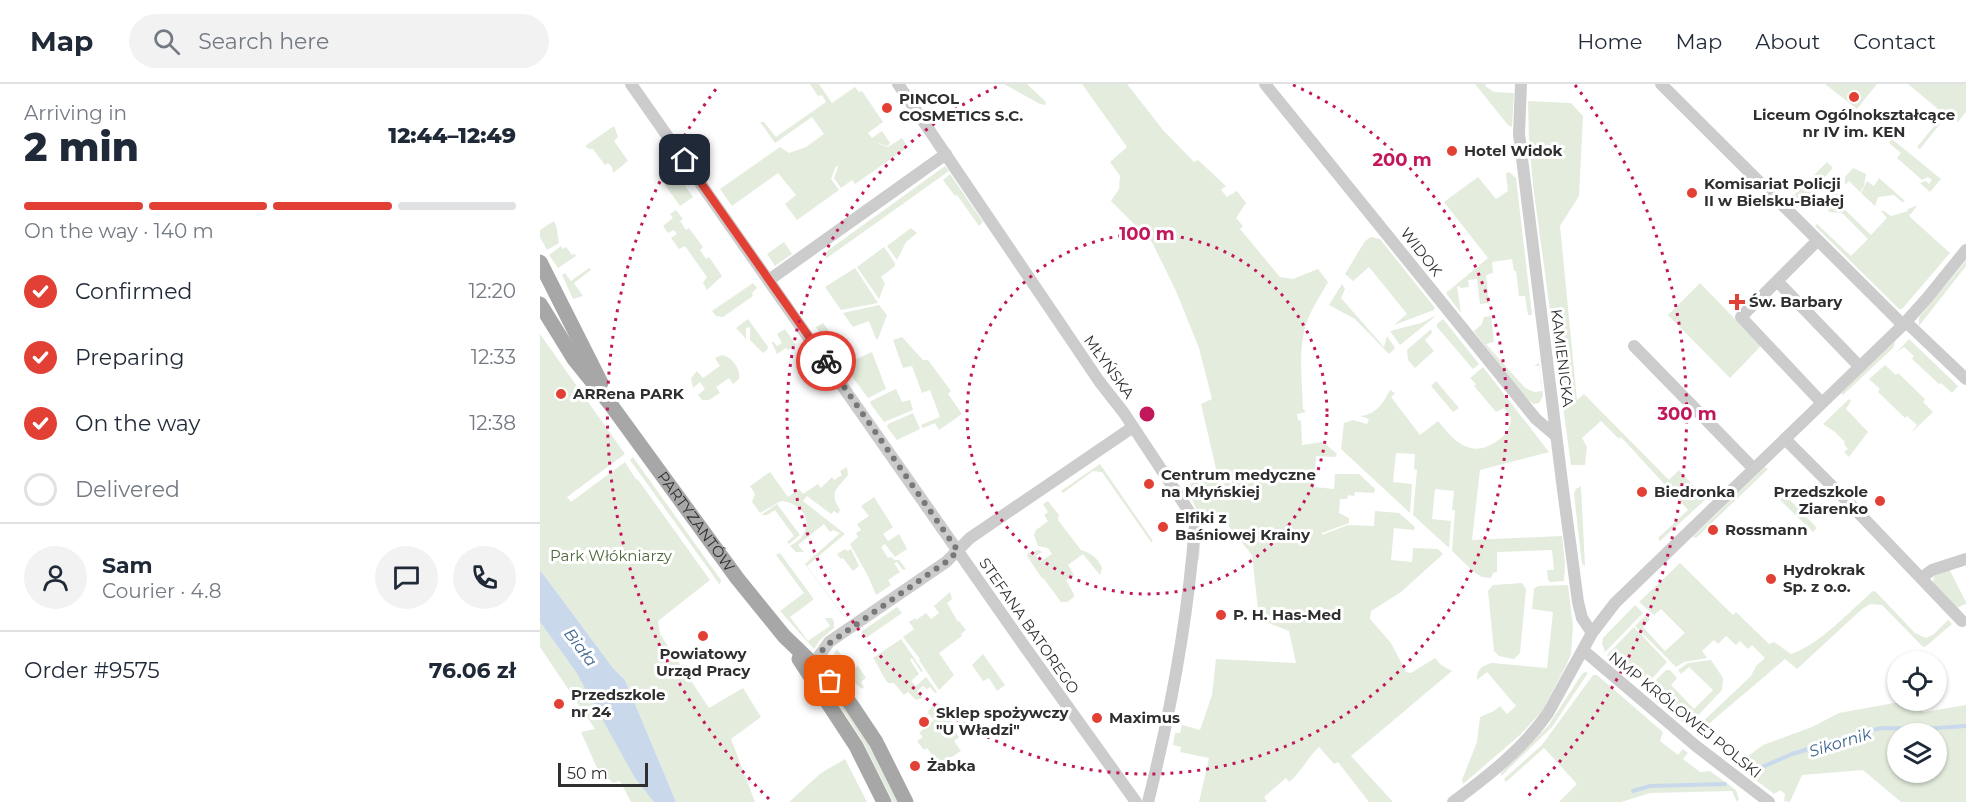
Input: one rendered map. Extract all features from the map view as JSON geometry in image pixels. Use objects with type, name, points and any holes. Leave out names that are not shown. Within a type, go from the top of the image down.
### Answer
[{"type":"main road","name":"PARTYZANTÓW","points":[[540,262],[588,354],[611,405]]},
{"type":"main road","name":"PARTYZANTÓW","points":[[540,304],[574,358],[611,405],[727,566],[784,636],[851,737],[884,802]]},
{"type":"main road","name":"PARTYZANTÓW","points":[[784,636],[842,692],[866,725],[906,802]]},
{"type":"street","name":"STEFANA BATOREGO","points":[[631,84],[1136,802]]},
{"type":"street","name":"MŁYŃSKA","points":[[898,84],[1099,381],[1189,509],[1195,525],[1190,591],[1184,627],[1148,802]]},
{"type":"street","name":"WIDOK","points":[[1264,84],[1382,226],[1528,410],[1556,436]]},
{"type":"street","name":"KAMIENICKA","points":[[1521,84],[1519,134],[1556,436],[1578,602],[1582,618],[1592,633]]},
{"type":"street","points":[[1661,84],[1817,241],[1966,379]]},
{"type":"street","points":[[770,280],[946,154]]},
{"type":"street","points":[[1817,241],[1741,317],[1822,403]]},
{"type":"street","points":[[1453,802],[1508,758],[1530,736],[1548,713],[1592,633],[1615,603],[1904,324],[1966,250]]},
{"type":"street","points":[[1777,281],[1860,367]]},
{"type":"street","points":[[1634,346],[1754,469]]},
{"type":"street","points":[[819,670],[819,657],[828,642],[946,562],[970,538],[1133,428]]},
{"type":"street","points":[[1785,439],[1962,621]]},
{"type":"street","points":[[1921,578],[1932,570],[1966,560]]},
{"type":"street","name":"NMP KRÓLOWEJ POLSKI","points":[[1583,650],[1761,800]]},
{"type":"green space","points":[[810,84],[819,84],[832,103],[855,87],[859,92],[862,91],[883,122],[868,133],[872,138],[882,131],[890,143],[888,146],[871,141],[888,147],[902,138],[908,147],[855,184],[852,180],[841,188],[834,178],[838,167],[836,166],[831,179],[839,190],[797,220],[785,204],[796,195],[778,173],[732,206],[720,189],[780,147],[789,153],[806,147],[824,134],[812,117],[775,143],[760,122],[764,122],[776,137],[826,102],[822,95],[818,96]]},
{"type":"green space","points":[[1004,84],[1027,84],[1046,102],[1045,105],[1040,104]]},
{"type":"green space","points":[[1082,84],[1127,84],[1163,130],[1194,162],[1198,160],[1226,186],[1221,190],[1227,197],[1237,191],[1246,203],[1236,218],[1243,226],[1240,229],[1280,277],[1293,279],[1318,269],[1328,282],[1311,313],[1304,334],[1301,377],[1303,409],[1306,412],[1297,414],[1298,420],[1301,421],[1302,445],[1323,442],[1337,454],[1335,457],[1316,456],[1314,487],[1334,489],[1335,474],[1359,474],[1375,489],[1374,493],[1355,492],[1354,496],[1348,495],[1347,499],[1340,499],[1339,513],[1349,518],[1349,523],[1322,533],[1322,535],[1348,525],[1374,526],[1375,511],[1399,513],[1415,527],[1414,530],[1394,528],[1391,560],[1412,562],[1413,548],[1438,549],[1443,554],[1401,592],[1371,611],[1370,619],[1391,643],[1406,672],[1411,673],[1435,658],[1441,665],[1452,671],[1351,756],[1393,802],[1369,802],[1338,762],[1334,764],[1319,747],[1289,782],[1286,778],[1264,797],[1267,802],[1199,802],[1209,758],[1180,752],[1181,747],[1173,745],[1175,733],[1180,733],[1182,725],[1200,730],[1212,695],[1216,659],[1296,663],[1289,631],[1259,619],[1252,555],[1223,519],[1202,518],[1199,560],[1197,560],[1199,517],[1187,485],[1217,473],[1201,404],[1212,399],[1199,348],[1176,291],[1152,242],[1111,201],[1119,189],[1120,176],[1110,162],[1127,147]]},
{"type":"green space","points":[[1475,84],[1486,84],[1485,86],[1494,92],[1514,93],[1512,127],[1508,125]]},
{"type":"green space","name":"Liceum Ogólnokształcące nr IV im. KEN","points":[[1825,84],[1877,84],[1857,109]]},
{"type":"green space","points":[[1908,84],[1966,84],[1966,112],[1958,122],[1946,112],[1938,122],[1940,124],[1920,149],[1917,147],[1944,114]]},
{"type":"green space","points":[[1528,101],[1571,103],[1583,116],[1579,196],[1560,226],[1577,400],[1584,394],[1669,480],[1679,470],[1706,499],[1660,541],[1658,538],[1688,510],[1621,437],[1619,439],[1601,421],[1582,438],[1587,447],[1585,465],[1571,465],[1533,185]]},
{"type":"green space","points":[[614,126],[618,137],[614,141],[628,161],[613,173],[608,163],[605,165],[593,149],[585,146]]},
{"type":"green space","points":[[1892,139],[1941,179],[1930,192],[1920,183],[1926,181],[1929,184],[1932,180],[1928,177],[1922,180],[1897,158],[1901,153],[1889,143]]},
{"type":"green space","points":[[1827,162],[1833,168],[1802,203],[1797,199],[1794,201],[1797,208],[1789,200]]},
{"type":"green space","points":[[945,166],[949,171],[827,258],[823,254]]},
{"type":"green space","points":[[1853,168],[1866,174],[1864,186],[1860,192],[1849,181],[1845,185],[1845,177]]},
{"type":"green space","points":[[1509,172],[1516,178],[1532,315],[1528,315],[1525,296],[1519,296],[1512,259],[1492,262],[1493,273],[1486,275],[1489,303],[1480,304],[1477,279],[1468,280],[1469,287],[1457,287],[1461,313],[1446,293],[1488,258],[1444,202],[1478,177],[1496,199],[1508,191],[1506,173]]},
{"type":"green space","points":[[676,173],[693,197],[680,206],[665,185]]},
{"type":"green space","points":[[950,174],[983,222],[979,226],[943,180]]},
{"type":"green space","points":[[1879,178],[1905,201],[1902,202],[1894,195],[1878,197],[1875,206],[1861,193],[1867,181],[1874,186]]},
{"type":"green space","points":[[1830,194],[1840,195],[1835,200],[1871,235],[1887,218],[1881,211],[1891,216],[1918,205],[1909,216],[1950,253],[1902,309],[1899,309],[1815,226],[1817,224],[1851,256],[1868,239],[1842,213],[1829,212],[1826,200]]},
{"type":"green space","points":[[676,210],[683,219],[680,221],[686,230],[689,228],[703,247],[700,250],[706,259],[709,257],[722,276],[707,290],[703,283],[707,277],[685,246],[679,249],[671,238],[677,234],[674,230],[668,233],[663,226],[673,218],[670,214]]},
{"type":"green space","points":[[554,221],[559,243],[547,250],[540,237],[540,230]]},
{"type":"green space","points":[[911,228],[917,233],[906,242],[897,260],[887,246]]},
{"type":"green space","points":[[1371,237],[1380,239],[1435,308],[1434,310],[1394,325],[1407,314],[1369,267],[1353,281],[1345,274],[1365,241]]},
{"type":"green space","points":[[784,242],[792,254],[775,266],[767,254]]},
{"type":"green space","points":[[561,246],[563,249],[566,247],[572,255],[576,256],[558,268],[549,255]]},
{"type":"green space","points":[[884,247],[895,266],[881,277],[885,283],[879,299],[857,267]]},
{"type":"green space","points":[[1966,261],[1966,266],[1919,326],[1919,317]]},
{"type":"green space","points":[[589,268],[591,270],[574,283],[583,296],[573,299],[562,275],[565,273],[571,281]]},
{"type":"green space","points":[[855,268],[878,303],[841,310],[825,287]]},
{"type":"green space","points":[[753,283],[757,288],[752,293],[753,296],[723,317],[716,316],[712,311]]},
{"type":"green space","points":[[1700,283],[1761,346],[1730,378],[1668,315]]},
{"type":"green space","points":[[1342,284],[1345,289],[1341,298],[1384,347],[1387,336],[1395,348],[1389,354],[1355,319],[1329,305]]},
{"type":"green space","points":[[879,305],[887,315],[878,339],[869,321],[853,327],[843,313]]},
{"type":"green space","points":[[1437,315],[1400,345],[1390,331],[1421,323]]},
{"type":"green space","points":[[1491,316],[1494,342],[1486,344],[1525,388],[1534,392],[1542,391],[1539,366],[1534,366],[1539,363],[1543,396],[1539,403],[1534,404],[1528,400],[1475,333],[1474,331],[1482,324],[1484,317]]},
{"type":"green space","points":[[748,319],[768,347],[763,353],[750,340],[750,327],[746,328],[746,339],[736,328]]},
{"type":"green space","points":[[1443,319],[1479,364],[1473,369],[1437,327]]},
{"type":"green space","points":[[823,323],[840,345],[832,350],[816,327]]},
{"type":"green space","points":[[785,329],[796,345],[777,354],[772,343],[773,341],[777,346],[782,343],[777,334]]},
{"type":"green space","points":[[1431,329],[1432,333],[1425,340],[1434,351],[1415,368],[1408,360],[1407,350]]},
{"type":"green space","name":"Park Włókniarzy","points":[[540,334],[625,454],[567,497],[571,502],[625,462],[710,580],[658,621],[660,634],[709,708],[743,688],[761,717],[731,739],[755,802],[676,802],[625,680],[613,668],[540,570]]},
{"type":"green space","points":[[902,337],[923,360],[928,360],[951,391],[948,394],[962,414],[939,430],[935,423],[923,428],[921,425],[940,417],[930,390],[922,393],[912,366],[903,368],[893,340]]},
{"type":"green space","points":[[1909,339],[1958,386],[1952,393],[1912,359],[1914,356],[1904,347],[1896,353]]},
{"type":"green space","points":[[1895,341],[1894,347],[1843,395],[1841,393]]},
{"type":"green space","points":[[872,352],[886,389],[868,398],[845,364]]},
{"type":"green space","points":[[722,355],[735,364],[739,371],[739,379],[733,384],[729,378],[716,387],[720,393],[709,400],[702,400],[698,395],[705,389],[700,382],[693,388],[691,378],[697,371],[703,378],[720,366],[715,358]]},
{"type":"green space","points":[[1885,365],[1896,375],[1898,373],[1925,399],[1923,402],[1933,412],[1911,433],[1917,425],[1907,416],[1905,418],[1878,392],[1880,389],[1869,379]]},
{"type":"green space","points":[[1483,367],[1549,452],[1480,470],[1472,540],[1562,536],[1564,581],[1550,582],[1548,580],[1547,570],[1554,570],[1552,550],[1497,552],[1497,572],[1493,573],[1491,578],[1475,573],[1452,551],[1454,491],[1435,489],[1432,519],[1451,521],[1449,548],[1413,515],[1417,470],[1414,469],[1415,454],[1396,453],[1393,482],[1412,484],[1410,513],[1341,449],[1344,423],[1353,420],[1367,424],[1369,419],[1360,416],[1375,411],[1390,390],[1395,393],[1391,397],[1420,435],[1438,421],[1456,441],[1471,448],[1479,449],[1497,441],[1507,431],[1511,418],[1504,408],[1496,412],[1474,386],[1476,384],[1470,378]]},
{"type":"green space","points":[[1436,381],[1459,408],[1453,412],[1431,386]]},
{"type":"green space","points":[[896,389],[902,402],[910,400],[913,410],[884,422],[870,403]]},
{"type":"green space","points":[[1849,399],[1851,401],[1846,409],[1868,432],[1849,457],[1844,452],[1848,449],[1845,442],[1823,424]]},
{"type":"green space","points":[[913,413],[920,429],[897,440],[887,427],[888,424]]},
{"type":"green space","points":[[633,457],[721,580],[720,585],[630,460]]},
{"type":"green space","points":[[1100,464],[1153,541],[1151,542],[1102,472],[1093,471],[1063,493],[1061,491]]},
{"type":"green space","points":[[847,467],[848,475],[835,494],[840,510],[838,514],[834,511],[831,514],[807,496],[803,501],[845,534],[807,566],[845,617],[852,612],[845,618],[805,564],[840,533],[833,530],[830,532],[824,524],[798,545],[804,552],[796,552],[790,546],[804,533],[806,521],[802,511],[793,504],[781,501],[760,513],[752,502],[755,494],[750,486],[770,472],[788,497],[799,489],[803,494],[818,484],[821,488],[832,477],[834,480],[842,475],[840,471]]},
{"type":"green space","points":[[1765,467],[1768,469],[1696,538],[1693,537]]},
{"type":"green space","points":[[1581,486],[1585,566],[1582,564],[1574,494]]},
{"type":"green space","points":[[1785,495],[1817,528],[1813,532],[1780,500]]},
{"type":"green space","points":[[874,497],[893,527],[883,534],[888,541],[899,534],[907,549],[895,557],[885,544],[881,547],[888,558],[899,560],[906,569],[903,570],[897,562],[894,563],[900,572],[888,580],[891,585],[876,595],[850,544],[858,537],[856,533],[861,530],[857,524],[869,516],[861,506]]},
{"type":"green space","points":[[1048,501],[1059,515],[1058,520],[1081,550],[1094,556],[1102,568],[1100,575],[1083,554],[1068,565],[1074,575],[1066,580],[1074,597],[1067,602],[1061,602],[1027,556],[1028,553],[1039,550],[1042,552],[1036,556],[1040,562],[1052,554],[1048,548],[1038,546],[1034,535],[1036,530],[1048,521],[1044,515],[1048,512],[1043,504]]},
{"type":"green space","points":[[777,504],[800,535],[789,544],[787,542],[794,536],[775,510],[767,515],[761,515]]},
{"type":"green space","points":[[845,549],[847,551],[851,549],[859,566],[853,571],[837,554]]},
{"type":"green space","points":[[780,553],[813,598],[790,617],[808,641],[830,626],[825,618],[832,618],[834,622],[834,628],[821,639],[814,649],[780,611],[804,593],[776,555]]},
{"type":"green space","points":[[1680,563],[1733,615],[1736,612],[1769,644],[1774,642],[1791,654],[1802,650],[1823,635],[1873,591],[1915,633],[1926,638],[1934,634],[1948,620],[1952,624],[1925,647],[1882,605],[1870,604],[1797,669],[1785,659],[1698,733],[1695,729],[1751,676],[1756,666],[1765,658],[1752,645],[1748,649],[1740,641],[1736,645],[1726,636],[1718,644],[1714,640],[1702,651],[1707,658],[1684,662],[1676,667],[1635,626],[1645,616],[1650,619],[1643,627],[1665,651],[1685,633],[1661,609],[1654,615],[1639,602]]},
{"type":"green space","points":[[1949,569],[1966,602],[1956,608],[1933,583],[1934,576]]},
{"type":"green space","points":[[1522,583],[1526,589],[1520,653],[1514,659],[1499,656],[1494,651],[1488,591],[1493,585]]},
{"type":"green space","points":[[1568,585],[1573,626],[1571,654],[1566,666],[1542,711],[1520,735],[1463,784],[1462,780],[1477,742],[1480,717],[1500,706],[1507,714],[1516,706],[1487,672],[1477,680],[1479,671],[1492,663],[1547,668],[1553,612],[1532,609],[1534,589],[1538,586]]},
{"type":"green space","points":[[950,592],[952,599],[947,603],[958,622],[966,630],[961,634],[962,636],[939,653],[954,675],[939,690],[903,637],[914,629],[909,622],[915,618],[916,620],[926,613],[931,619],[939,613],[934,606]]},
{"type":"green space","points":[[1635,605],[1643,613],[1605,652],[1603,638]]},
{"type":"green space","points":[[897,607],[902,613],[866,638],[861,632]]},
{"type":"green space","points":[[540,622],[576,672],[654,802],[631,802],[620,781],[613,783],[597,768],[581,732],[595,729],[540,647]]},
{"type":"green space","points":[[1634,627],[1667,662],[1650,681],[1630,664],[1616,664],[1607,655]]},
{"type":"green space","points":[[901,639],[923,671],[921,672],[912,658],[910,660],[919,674],[911,681],[916,686],[926,677],[937,692],[935,693],[930,687],[927,689],[923,686],[917,691],[923,698],[916,700],[908,692],[904,695],[894,683],[888,683],[873,658]]},
{"type":"green space","points":[[837,649],[852,670],[858,666],[866,678],[861,682],[864,687],[862,689],[840,663],[834,653]]},
{"type":"green space","points":[[983,654],[1005,685],[997,691],[989,678],[983,681],[972,665]]},
{"type":"green space","points":[[1711,660],[1723,678],[1722,690],[1688,726],[1653,698],[1653,683],[1666,670],[1670,670],[1677,678],[1671,685],[1694,709],[1713,690],[1689,667],[1681,674],[1678,670],[1688,663]]},
{"type":"green space","points":[[1585,672],[1588,673],[1552,727],[1501,776],[1501,773],[1548,726]]},
{"type":"green space","points":[[1593,675],[1597,675],[1663,732],[1660,741],[1678,755],[1683,749],[1688,753],[1683,759],[1700,772],[1710,771],[1736,790],[1739,799],[1737,802],[1732,791],[1650,793],[1621,802],[1559,802],[1577,784],[1544,748],[1506,782],[1504,779],[1542,745]]},
{"type":"green space","points":[[840,701],[867,741],[898,802],[893,802],[863,742],[838,703]]},
{"type":"green space","points":[[937,702],[954,720],[950,723],[959,737],[954,741],[961,751],[939,765],[927,748],[924,750],[917,741],[923,737],[919,733],[934,720],[927,712]]},
{"type":"green space","points":[[1887,704],[1887,711],[1924,712],[1947,711],[1947,708],[1966,705],[1966,802],[1901,802],[1863,770],[1802,775],[1790,802],[1784,801],[1785,794],[1780,790],[1774,794],[1736,765],[1763,745],[1812,727],[1839,713]]},
{"type":"green space","points":[[845,759],[867,802],[789,802],[821,773]]},
{"type":"water","name":"Biała","points":[[540,570],[613,668],[625,680],[676,802],[654,802],[635,778],[576,672],[540,622]]},
{"type":"waterway","name":"Sikornik","points":[[1753,771],[1792,754],[1867,731],[1882,728],[1922,729],[1966,726]]},
{"type":"waterway","name":"Sikornik","points":[[1633,791],[1650,786],[1725,784]]},
{"type":"way so far","points":[[826,361],[958,551],[946,562],[828,642],[819,657],[819,670],[830,681]]},
{"type":"place","name":"Liceum Ogólnokształcące nr IV im. KEN","points":[[1854,97]]},
{"type":"place","name":"PINCOL COSMETICS S.C.","points":[[887,108]]},
{"type":"place","name":"Hotel Widok","points":[[1452,151]]},
{"type":"place","name":"Komisariat Policji II w Bielsku-Białej","points":[[1692,193]]},
{"type":"place","name":"Św. Barbary","points":[[1737,302]]},
{"type":"place","name":"ARRena PARK","points":[[561,394]]},
{"type":"place","name":"Centrum medyczne na Młyńskiej","points":[[1149,484]]},
{"type":"place","name":"Biedronka","points":[[1642,492]]},
{"type":"place","name":"Przedszkole Ziarenko","points":[[1880,501]]},
{"type":"place","name":"Elfiki z Baśniowej Krainy","points":[[1163,527]]},
{"type":"place","name":"Rossmann","points":[[1713,530]]},
{"type":"place","name":"Hydrokrak Sp. z o.o.","points":[[1771,579]]},
{"type":"place","name":"P. H. Has-Med","points":[[1221,615]]},
{"type":"place","name":"Powiatowy Urząd Pracy","points":[[703,636]]},
{"type":"place","name":"Przedszkole nr 24","points":[[559,704]]},
{"type":"place","name":"Maximus","points":[[1097,718]]},
{"type":"place","name":"Sklep spożywczy \"U Władzi\"","points":[[924,722]]},
{"type":"place","name":"Żabka","points":[[915,766]]},
{"type":"route","points":[[685,160],[826,361]]}]
